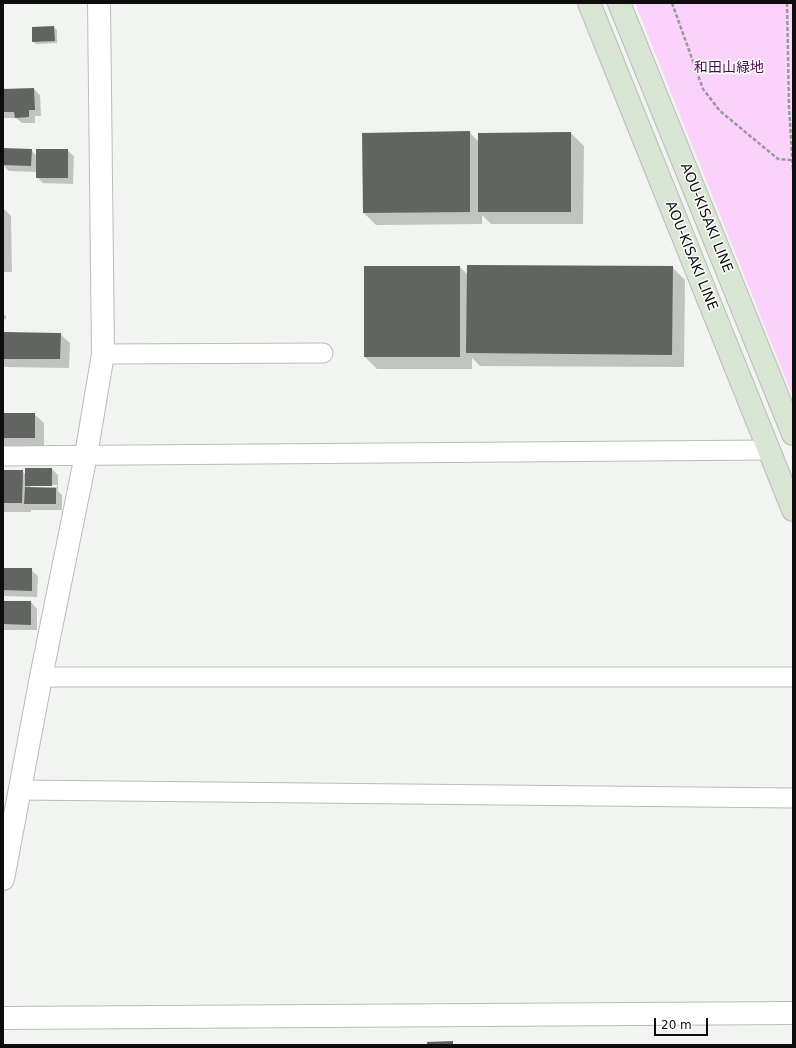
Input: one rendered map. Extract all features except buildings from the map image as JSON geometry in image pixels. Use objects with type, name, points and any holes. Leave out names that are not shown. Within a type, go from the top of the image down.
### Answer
[{"type":"main road","name":"AOU-KISAKI LINE","points":[[589,3],[793,510]]},
{"type":"main road","name":"AOU-KISAKI LINE","points":[[619,3],[793,434]]},
{"type":"street","points":[[3,879],[41,677],[86,455],[103,354],[99,3]]},
{"type":"street","points":[[103,354],[323,353]]},
{"type":"street","points":[[3,456],[769,450]]},
{"type":"street","points":[[41,677],[793,677]]},
{"type":"street","points":[[20,790],[793,798]]},
{"type":"street","points":[[3,1018],[793,1013]]},
{"type":"path","points":[[672,3],[703,89],[720,111],[778,159],[793,160]]},
{"type":"path","points":[[787,3],[789,107],[793,171]]},
{"type":"green space","name":"和田山緑地","points":[[635,3],[793,3],[793,397]]}]
